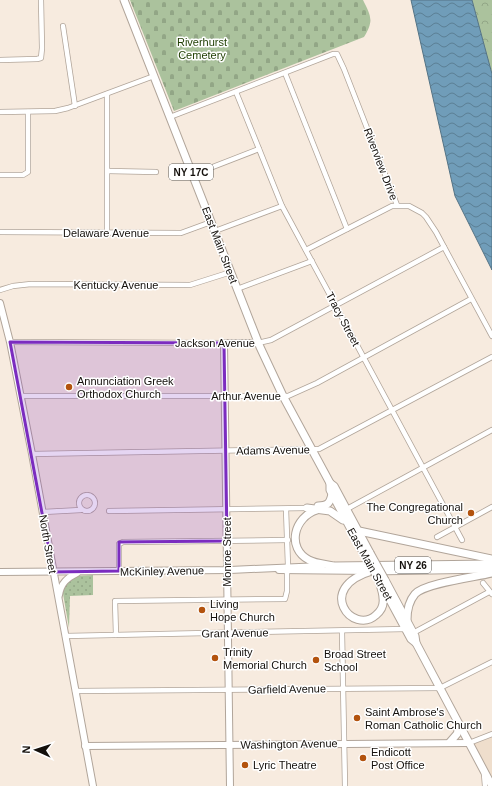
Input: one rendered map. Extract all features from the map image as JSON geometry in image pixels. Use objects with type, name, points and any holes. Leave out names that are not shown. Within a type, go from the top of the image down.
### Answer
[{"type":"main road","name":"East Main Street","points":[[124,0],[258,343],[283,396],[330,483],[332,494],[348,524],[407,620],[416,643],[492,786]]},
{"type":"main road","name":"East Main Street","points":[[330,483],[334,486],[359,531],[367,554]]},
{"type":"main road","points":[[307,508],[310,506],[326,506],[331,500],[332,494]]},
{"type":"main road","points":[[307,508],[334,512],[348,524]]},
{"type":"main road","name":"NY 26","points":[[317,510],[308,514],[299,522],[295,534],[299,551],[309,560],[334,566],[492,564]]},
{"type":"main road","points":[[359,531],[492,559]]},
{"type":"main road","points":[[382,580],[383,598],[380,611],[374,617],[366,620],[351,616],[343,605],[345,588],[353,578],[372,571],[492,569]]},
{"type":"main road","name":"NY 26","points":[[407,620],[407,611],[411,600],[420,590],[492,573]]},
{"type":"main road","name":"East Main Street","points":[[382,580],[411,639],[416,643]]},
{"type":"main road","points":[[450,742],[457,734],[460,725]]},
{"type":"street","points":[[0,60],[37,60],[42,55],[41,0]]},
{"type":"street","points":[[64,26],[74,106]]},
{"type":"street","name":"Riverview Drive","points":[[285,73],[333,54],[337,55],[397,205],[409,206],[422,213],[436,232],[492,336]]},
{"type":"street","points":[[170,118],[285,73],[347,229]]},
{"type":"street","points":[[0,112],[55,111],[74,106],[154,76]]},
{"type":"street","name":"Tracy Street","points":[[236,92],[282,206],[462,540]]},
{"type":"street","points":[[107,94],[107,233]]},
{"type":"street","points":[[0,175],[23,175],[28,172],[28,112]]},
{"type":"street","points":[[192,175],[259,149]]},
{"type":"street","points":[[108,171],[156,172]]},
{"type":"street","points":[[306,250],[382,210],[397,205]]},
{"type":"street","points":[[215,231],[282,206]]},
{"type":"street","name":"Delaware Avenue","points":[[0,232],[181,233],[211,222]]},
{"type":"street","name":"Jackson Avenue","points":[[10,342],[258,343],[271,340],[444,246]]},
{"type":"street","points":[[237,288],[312,261]]},
{"type":"street","name":"Kentucky Avenue","points":[[0,290],[13,286],[31,284],[190,285],[231,272]]},
{"type":"street","name":"Arthur Avenue","points":[[20,396],[225,397],[292,395],[471,299]]},
{"type":"street","name":"North Street","points":[[0,303],[10,342],[32,454],[93,786]]},
{"type":"street","name":"Monroe Street","points":[[224,343],[230,786]]},
{"type":"street","name":"Adams Avenue","points":[[32,454],[312,450],[322,448],[492,357]]},
{"type":"street","points":[[347,509],[492,430]]},
{"type":"street","points":[[437,537],[492,507]]},
{"type":"street","points":[[109,510],[307,508]]},
{"type":"street","points":[[116,635],[115,601],[284,599],[287,592],[288,540],[286,509]]},
{"type":"street","points":[[43,512],[81,510]]},
{"type":"street","points":[[119,571],[119,544],[121,543],[288,540]]},
{"type":"street","name":"McKinley Avenue","points":[[287,569],[334,566]]},
{"type":"street","name":"McKinley Avenue","points":[[0,572],[271,569],[372,571]]},
{"type":"street","points":[[59,603],[60,589],[64,581],[80,572]]},
{"type":"street","points":[[413,633],[491,593],[483,583]]},
{"type":"street","name":"Grant Avenue","points":[[65,636],[342,632],[406,629]]},
{"type":"street","points":[[342,632],[346,786]]},
{"type":"street","name":"Garfield Avenue","points":[[75,691],[440,688],[492,662]]},
{"type":"street","name":"Washington Avenue","points":[[85,746],[469,743],[492,734]]},
{"type":"street","points":[[484,772],[485,786]]},
{"type":"highlighted area","points":[[10,342],[224,343],[227,541],[119,542],[119,571],[53,572]]},
{"type":"shaded area","points":[[492,734],[492,786],[469,743]]},
{"type":"green space","name":"Riverhurst Cemetery","points":[[130,0],[363,0],[368,10],[370,22],[364,37],[174,111]]},
{"type":"green space","points":[[472,0],[492,0],[492,74],[490,68]]},
{"type":"green space","points":[[93,575],[93,595],[70,596],[69,628],[62,588],[72,576]]},
{"type":"water","points":[[411,0],[472,0],[492,74],[492,270],[455,196]]},
{"type":"place","name":"Annunciation Greek Orthodox Church","points":[[69,387]]},
{"type":"place","name":"The Congregational Church","points":[[471,513]]},
{"type":"place","name":"Living Hope Church","points":[[202,610]]},
{"type":"place","name":"Trinity Memorial Church","points":[[215,658]]},
{"type":"place","name":"Broad Street School","points":[[316,660]]},
{"type":"place","name":"Saint Ambrose's Roman Catholic Church","points":[[357,718]]},
{"type":"place","name":"Endicott Post Office","points":[[363,758]]},
{"type":"place","name":"Lyric Theatre","points":[[245,765]]}]
